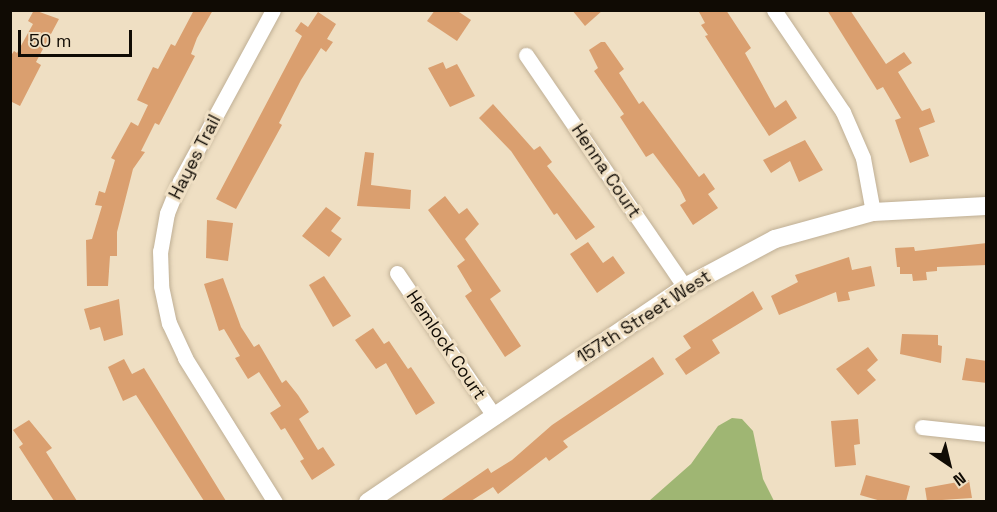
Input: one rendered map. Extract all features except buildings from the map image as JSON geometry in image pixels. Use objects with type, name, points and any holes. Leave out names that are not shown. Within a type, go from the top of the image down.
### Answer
[{"type":"street","name":"Hayes Trail","points":[[273,10],[180,181],[167,213],[160,251],[161,286],[169,323],[185,358],[275,501]]},
{"type":"street","points":[[774,10],[843,112],[863,158],[873,212]]},
{"type":"street","name":"Henna Court","points":[[526,55],[685,287]]},
{"type":"street","name":"157th Street West","points":[[368,501],[685,287],[775,239],[873,212],[987,206]]},
{"type":"street","name":"Hemlock Court","points":[[397,273],[495,417]]},
{"type":"street","points":[[922,427],[987,434]]},
{"type":"shaded area","points":[[732,418],[742,419],[753,431],[763,479],[774,501],[649,501],[691,464],[718,426]]}]
